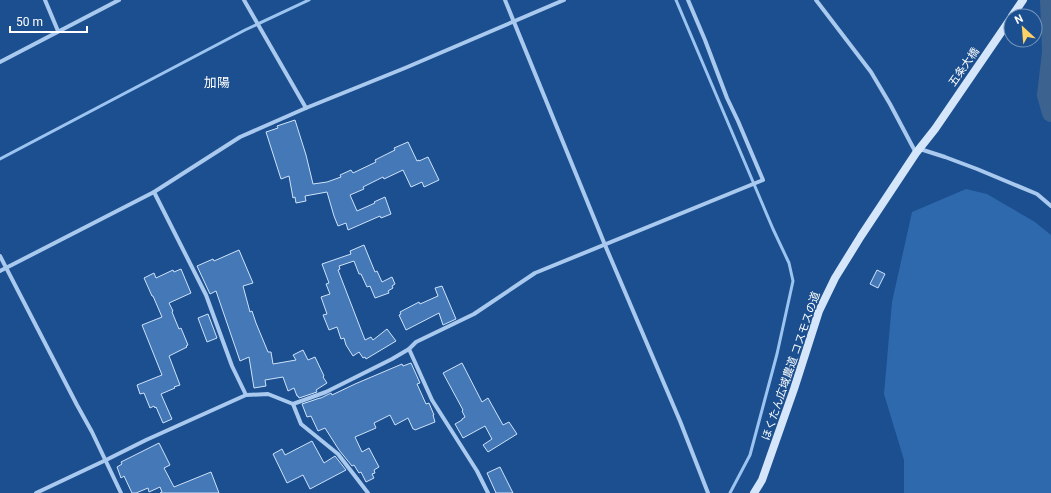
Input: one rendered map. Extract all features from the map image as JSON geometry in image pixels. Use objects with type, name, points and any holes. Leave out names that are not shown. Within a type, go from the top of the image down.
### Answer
[{"type":"street","points":[[45,0],[58,31]]},
{"type":"street","points":[[0,62],[119,0]]},
{"type":"street","points":[[244,0],[306,108]]},
{"type":"street","points":[[505,0],[547,106],[680,421],[708,493]]},
{"type":"street","points":[[0,271],[154,192],[240,137],[564,0]]},
{"type":"street","points":[[36,493],[146,440],[246,395],[268,394],[293,404],[326,392],[409,349],[416,342],[474,314],[535,273],[763,180],[727,98],[688,0]]},
{"type":"street","points":[[816,0],[871,72],[918,151],[945,157],[977,169],[1037,194],[1051,206]]},
{"type":"street","name":"五条大橋","points":[[934,129],[1003,30]]},
{"type":"street","name":"ほくたん広域農道 コスモスの道","points":[[754,493],[762,480],[819,311],[834,278],[934,129]]},
{"type":"street","points":[[154,192],[206,294],[232,366],[246,395]]},
{"type":"street","points":[[0,256],[92,432],[121,493]]},
{"type":"street","points":[[409,349],[432,400],[477,471],[488,493]]},
{"type":"street","points":[[293,404],[301,424],[338,454],[368,493]]},
{"type":"shaded area","points":[[966,189],[987,194],[1035,222],[1051,235],[1051,493],[904,493],[904,460],[884,394],[892,302],[912,212]]},
{"type":"building","points":[[295,120],[313,184],[327,182],[341,177],[340,175],[351,170],[353,173],[376,162],[375,160],[395,150],[394,148],[408,142],[417,161],[428,157],[439,180],[424,187],[422,182],[411,187],[403,170],[384,179],[383,177],[363,187],[364,189],[350,195],[357,211],[385,197],[391,214],[381,218],[380,216],[348,230],[346,223],[338,226],[327,192],[305,196],[306,201],[296,203],[295,197],[293,198],[289,176],[281,179],[266,132],[278,128],[277,126]]},
{"type":"building","points":[[364,245],[375,272],[377,271],[382,282],[392,277],[395,284],[392,286],[393,288],[388,291],[389,293],[375,298],[370,286],[367,287],[361,274],[359,274],[354,261],[339,266],[340,269],[338,270],[365,340],[371,337],[373,340],[387,329],[396,341],[366,359],[365,357],[363,358],[359,352],[353,356],[346,345],[344,338],[341,339],[337,327],[329,330],[323,315],[327,314],[321,297],[330,294],[326,284],[329,283],[322,264],[351,254],[350,251]]},
{"type":"building","points":[[239,250],[253,283],[243,286],[250,312],[252,311],[268,352],[271,352],[273,364],[296,360],[293,355],[303,350],[308,360],[315,357],[327,383],[316,390],[317,392],[299,398],[294,388],[288,391],[283,377],[265,380],[266,386],[254,388],[249,357],[240,361],[216,291],[210,294],[197,266],[213,259],[214,261]]},
{"type":"building","points":[[181,269],[191,293],[169,303],[179,329],[181,328],[188,345],[186,346],[187,347],[169,356],[180,385],[161,394],[172,419],[163,423],[156,407],[155,408],[154,406],[150,408],[144,393],[140,394],[137,385],[162,375],[142,325],[162,317],[144,278],[154,273],[156,278],[173,270],[174,272]]},
{"type":"building","points":[[877,270],[885,274],[878,288],[870,284]]},
{"type":"building","points":[[442,286],[456,319],[443,325],[439,313],[406,330],[399,315],[401,314],[400,312],[419,302],[420,304],[438,296],[435,288]]},
{"type":"building","points":[[208,314],[217,338],[207,342],[198,318]]},
{"type":"building","points":[[411,363],[420,383],[417,384],[426,404],[429,403],[435,422],[415,430],[413,429],[408,418],[395,425],[390,415],[374,423],[376,428],[355,437],[362,452],[369,448],[379,467],[374,470],[375,473],[372,474],[374,478],[366,482],[361,472],[359,473],[354,465],[352,466],[339,450],[325,428],[318,431],[311,416],[307,417],[302,404],[331,393],[332,395],[402,364],[403,366]]},
{"type":"building","points":[[462,363],[482,402],[488,398],[503,425],[509,422],[517,434],[488,452],[483,445],[492,439],[485,426],[463,438],[455,424],[465,417],[462,411],[463,410],[443,373]]},
{"type":"building","points":[[312,441],[324,463],[335,456],[346,470],[310,489],[303,475],[287,483],[273,454],[282,449],[285,455]]},
{"type":"building","points":[[159,443],[170,465],[164,468],[174,487],[211,472],[219,493],[160,493],[162,492],[160,487],[149,492],[148,488],[132,493],[124,476],[121,478],[117,467],[122,464],[121,462]]},
{"type":"building","points":[[500,467],[513,493],[496,493],[487,473]]},
{"type":"waterway","points":[[0,159],[245,30],[309,0]]},
{"type":"waterway","points":[[676,0],[773,229],[789,263],[793,281],[777,354],[750,455],[730,493]]},
{"type":"waterway","points":[[1049,0],[1051,50]]},
{"type":"waterway","points":[[1051,52],[1046,95],[1051,113]]},
{"type":"district","name":"加陽","points":[[217,82]]}]
